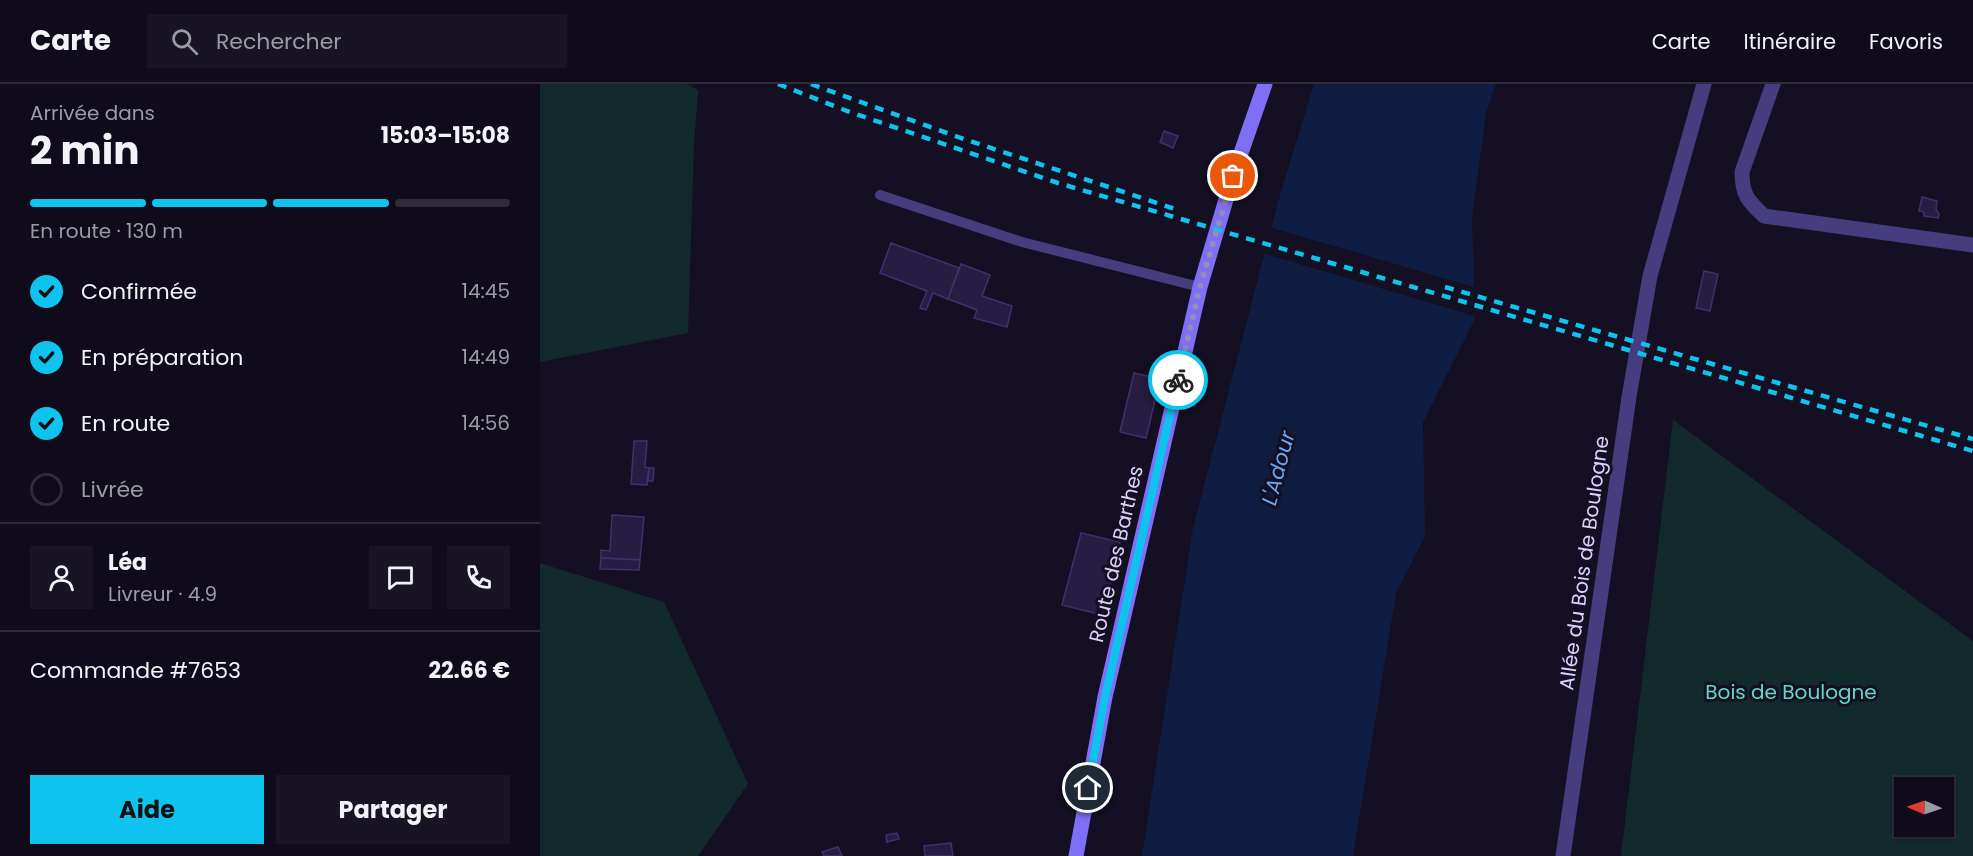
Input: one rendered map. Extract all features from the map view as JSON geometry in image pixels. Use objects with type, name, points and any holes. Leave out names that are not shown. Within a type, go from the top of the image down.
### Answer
[{"type":"main road","name":"Route des Barthes","points":[[1076,856],[1105,697],[1200,287],[1233,176],[1265,84]]},
{"type":"street","name":"Allée du Bois de Boulogne","points":[[1563,856],[1629,397],[1650,276],[1704,84]]},
{"type":"street","points":[[1773,84],[1742,172],[1742,184],[1747,201],[1764,216],[1973,245]]},
{"type":"lane","points":[[880,195],[1022,242],[1200,287]]},
{"type":"green space","points":[[540,84],[686,84],[698,90],[688,333],[540,362]]},
{"type":"green space","name":"Bois de Boulogne","points":[[1673,420],[1973,641],[1973,856],[1621,856]]},
{"type":"green space","points":[[540,563],[664,602],[748,784],[698,856],[540,856]]},
{"type":"water","name":"L'Adour","points":[[1314,84],[1496,84],[1486,113],[1472,217],[1475,319],[1423,422],[1425,536],[1396,593],[1353,856],[1142,856],[1193,528],[1278,202]]},
{"type":"pier","points":[[1269,227],[1477,288],[1478,317],[1262,253]]},
{"type":"building","points":[[1164,131],[1178,136],[1173,148],[1160,142]]},
{"type":"building","points":[[1922,197],[1937,201],[1938,218],[1924,216],[1924,212],[1919,211]]},
{"type":"building","points":[[891,243],[959,268],[948,299],[933,293],[926,310],[920,308],[927,291],[880,273]]},
{"type":"building","points":[[961,264],[990,275],[982,296],[1012,306],[1007,327],[974,318],[977,310],[948,299]]},
{"type":"building","points":[[1704,271],[1718,274],[1710,311],[1696,308]]},
{"type":"building","points":[[1134,373],[1160,379],[1146,438],[1120,432]]},
{"type":"building","points":[[634,441],[647,441],[645,467],[649,468],[647,485],[631,484]]},
{"type":"building","points":[[649,468],[654,468],[653,481],[648,481]]},
{"type":"building","points":[[612,515],[644,517],[640,560],[601,558],[601,550],[610,551]]},
{"type":"building","points":[[1081,533],[1120,542],[1103,615],[1062,605]]},
{"type":"building","points":[[601,558],[640,560],[639,570],[600,569]]},
{"type":"building","points":[[897,833],[899,839],[887,842],[886,835]]},
{"type":"building","points":[[951,843],[953,856],[925,856],[924,846]]},
{"type":"building","points":[[838,847],[842,856],[824,856],[822,852]]},
{"type":"railway","points":[[778,84],[847,111],[1058,183],[1973,451]]},
{"type":"railway","points":[[811,84],[961,138],[1175,209]]},
{"type":"railway","points":[[1445,287],[1973,439]]},
{"type":"way so far","points":[[1178,380],[1200,287],[1233,176]]},
{"type":"route","points":[[1088,788],[1105,697],[1178,380]]}]
